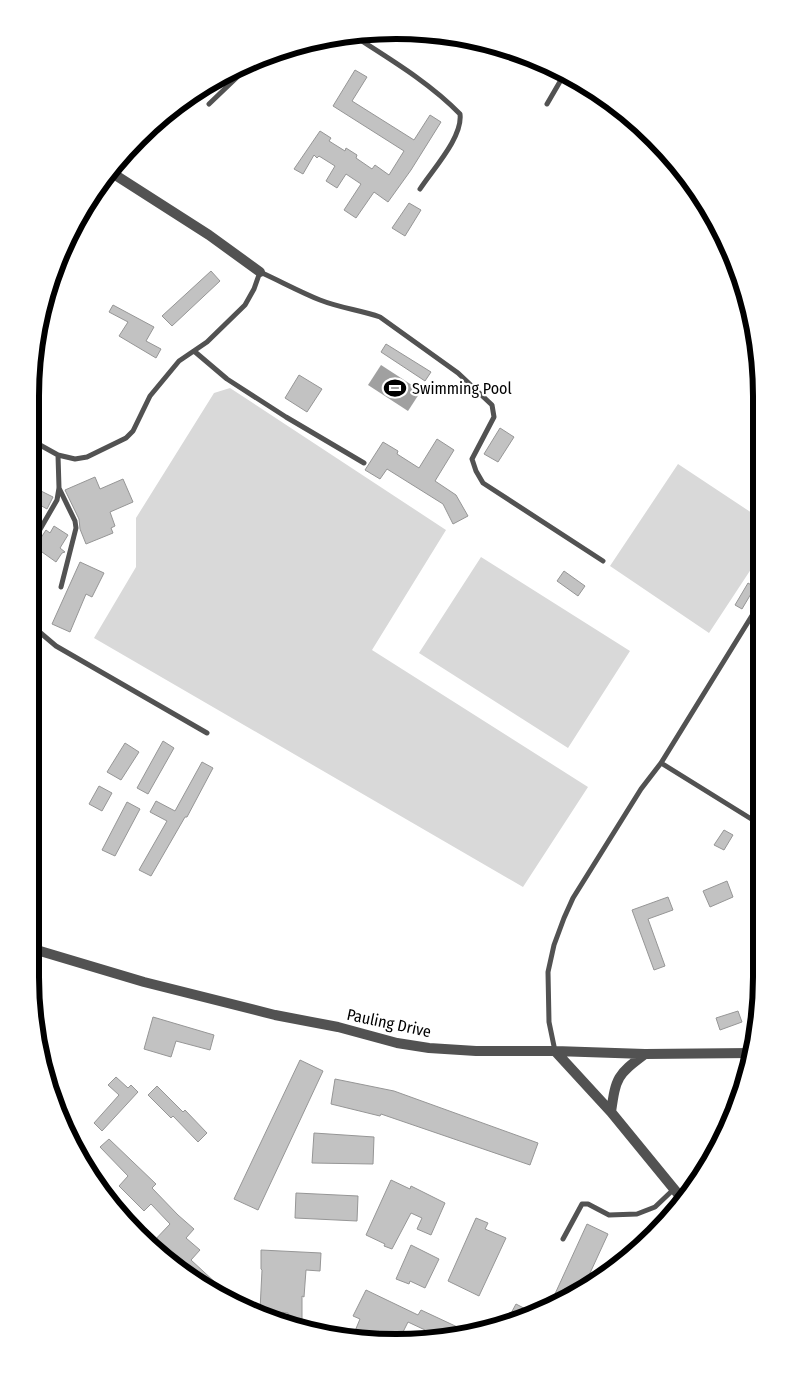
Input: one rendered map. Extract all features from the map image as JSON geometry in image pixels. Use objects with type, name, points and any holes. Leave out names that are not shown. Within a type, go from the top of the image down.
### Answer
[{"type":"street","points":[[116,175],[209,235],[260,272]]},
{"type":"street","name":"Pauling Drive","points":[[39,951],[144,982],[275,1014],[338,1027],[398,1043],[429,1048],[476,1051],[645,1054],[745,1053]]},
{"type":"street","points":[[555,1051],[611,1112],[679,1195]]},
{"type":"street","points":[[611,1112],[615,1087],[620,1076],[645,1054]]},
{"type":"lane","points":[[362,41],[437,93],[460,114],[461,121],[453,140],[420,188]]},
{"type":"lane","points":[[209,104],[238,76]]},
{"type":"lane","points":[[547,104],[561,80]]},
{"type":"lane","points":[[39,444],[58,455],[75,459],[88,457],[126,438],[133,431],[150,396],[179,361],[207,342],[245,304],[254,289],[260,272],[320,300],[349,310],[366,312],[380,317],[458,373],[492,405],[494,417],[472,459],[476,472],[483,483],[603,561]]},
{"type":"lane","points":[[194,351],[227,379],[286,417],[364,463]]},
{"type":"lane","points":[[39,531],[57,500],[59,488],[58,455]]},
{"type":"lane","points":[[59,488],[75,521],[76,528],[61,587]]},
{"type":"lane","points":[[555,1051],[549,1022],[548,972],[557,936],[573,898],[641,789],[661,763],[753,614]]},
{"type":"lane","points":[[39,632],[56,646],[207,733]]},
{"type":"lane","points":[[661,763],[753,820]]},
{"type":"lane","points":[[563,1239],[582,1204],[588,1204],[609,1214],[636,1214],[655,1207],[674,1189]]},
{"type":"shaded area","name":"Swimming Pool","points":[[381,365],[421,391],[408,411],[368,385]]},
{"type":"shaded area","points":[[230,388],[446,530],[372,650],[588,787],[523,887],[94,638],[136,567],[136,518],[214,393]]},
{"type":"shaded area","points":[[678,464],[753,514],[753,566],[709,633],[610,566]]},
{"type":"shaded area","points":[[481,557],[630,651],[568,748],[419,653]]},
{"type":"building","points":[[355,70],[367,77],[352,101],[414,140],[430,115],[441,122],[411,170],[388,202],[374,192],[356,218],[344,210],[361,184],[346,174],[337,188],[326,181],[335,166],[319,156],[317,158],[314,155],[303,174],[294,169],[320,131],[331,138],[329,141],[345,151],[346,148],[357,155],[356,158],[372,169],[375,165],[389,175],[404,151],[333,106]]},
{"type":"building","points":[[409,203],[421,210],[405,236],[392,228]]},
{"type":"building","points":[[211,271],[220,281],[172,326],[162,316]]},
{"type":"building","points":[[113,305],[154,327],[146,341],[161,349],[156,358],[119,336],[128,322],[109,312]]},
{"type":"building","points":[[386,344],[431,372],[425,381],[381,352]]},
{"type":"building","points":[[299,375],[322,389],[307,412],[285,398]]},
{"type":"building","points":[[500,428],[514,437],[498,462],[484,454]]},
{"type":"building","points":[[437,439],[454,450],[435,481],[456,495],[468,516],[453,524],[443,504],[387,469],[380,479],[365,470],[383,442],[398,451],[397,454],[419,468]]},
{"type":"building","points":[[95,477],[100,489],[123,479],[133,502],[110,512],[115,526],[111,528],[113,533],[86,544],[80,529],[79,519],[65,490]]},
{"type":"building","points":[[39,490],[53,497],[47,509],[39,504]]},
{"type":"building","points":[[54,526],[68,535],[60,548],[65,552],[62,553],[56,562],[39,550],[39,541],[46,530],[50,533]]},
{"type":"building","points":[[80,562],[104,573],[92,597],[86,594],[70,632],[52,624]]},
{"type":"building","points":[[564,571],[585,586],[578,596],[557,581]]},
{"type":"building","points":[[748,583],[753,586],[753,590],[742,609],[735,605]]},
{"type":"building","points":[[163,741],[174,748],[148,794],[137,788]]},
{"type":"building","points":[[125,743],[139,752],[121,780],[107,772]]},
{"type":"building","points":[[202,762],[213,768],[187,817],[185,817],[151,876],[139,870],[167,821],[150,812],[156,801],[175,811]]},
{"type":"building","points":[[99,786],[112,793],[102,811],[89,804]]},
{"type":"building","points":[[127,802],[140,809],[115,856],[102,850]]},
{"type":"building","points":[[724,830],[733,835],[724,850],[714,845]]},
{"type":"building","points":[[727,881],[733,897],[710,907],[703,891]]},
{"type":"building","points":[[668,897],[673,910],[648,919],[665,966],[654,970],[632,910]]},
{"type":"building","points":[[738,1011],[742,1022],[720,1030],[716,1018]]},
{"type":"building","points":[[153,1017],[214,1035],[210,1050],[176,1041],[171,1057],[144,1049]]},
{"type":"building","points":[[300,1060],[323,1071],[258,1210],[234,1199]]},
{"type":"building","points":[[116,1077],[128,1088],[131,1085],[138,1092],[102,1131],[94,1123],[119,1095],[108,1085]]},
{"type":"building","points":[[335,1079],[394,1091],[538,1143],[530,1165],[381,1114],[380,1116],[331,1104]]},
{"type":"building","points":[[157,1086],[183,1112],[185,1110],[207,1133],[198,1142],[173,1116],[171,1118],[148,1095]]},
{"type":"building","points":[[314,1133],[374,1137],[373,1164],[312,1163]]},
{"type":"building","points":[[109,1139],[156,1184],[152,1188],[194,1229],[186,1238],[200,1250],[191,1260],[222,1289],[198,1274],[154,1241],[170,1224],[151,1204],[144,1211],[119,1186],[128,1176],[100,1147]]},
{"type":"building","points":[[391,1180],[410,1189],[411,1186],[445,1203],[431,1235],[417,1229],[422,1218],[411,1213],[392,1249],[366,1235]]},
{"type":"building","points":[[296,1193],[358,1196],[357,1221],[295,1218]]},
{"type":"building","points":[[476,1218],[488,1223],[485,1229],[506,1238],[479,1296],[448,1281]]},
{"type":"building","points":[[587,1224],[608,1234],[588,1278],[553,1297]]},
{"type":"building","points":[[411,1245],[439,1259],[425,1288],[410,1281],[409,1284],[396,1279]]},
{"type":"building","points":[[261,1250],[321,1253],[320,1271],[306,1270],[304,1297],[302,1296],[302,1321],[288,1317],[288,1313],[270,1311],[260,1307]]},
{"type":"building","points":[[366,1290],[418,1315],[421,1310],[460,1328],[430,1332],[408,1322],[402,1334],[384,1333],[378,1331],[377,1333],[356,1332],[360,1319],[353,1316]]},
{"type":"building","points":[[516,1304],[526,1309],[511,1315]]},
{"type":"place","name":"Swimming Pool","points":[[395,388]]}]
